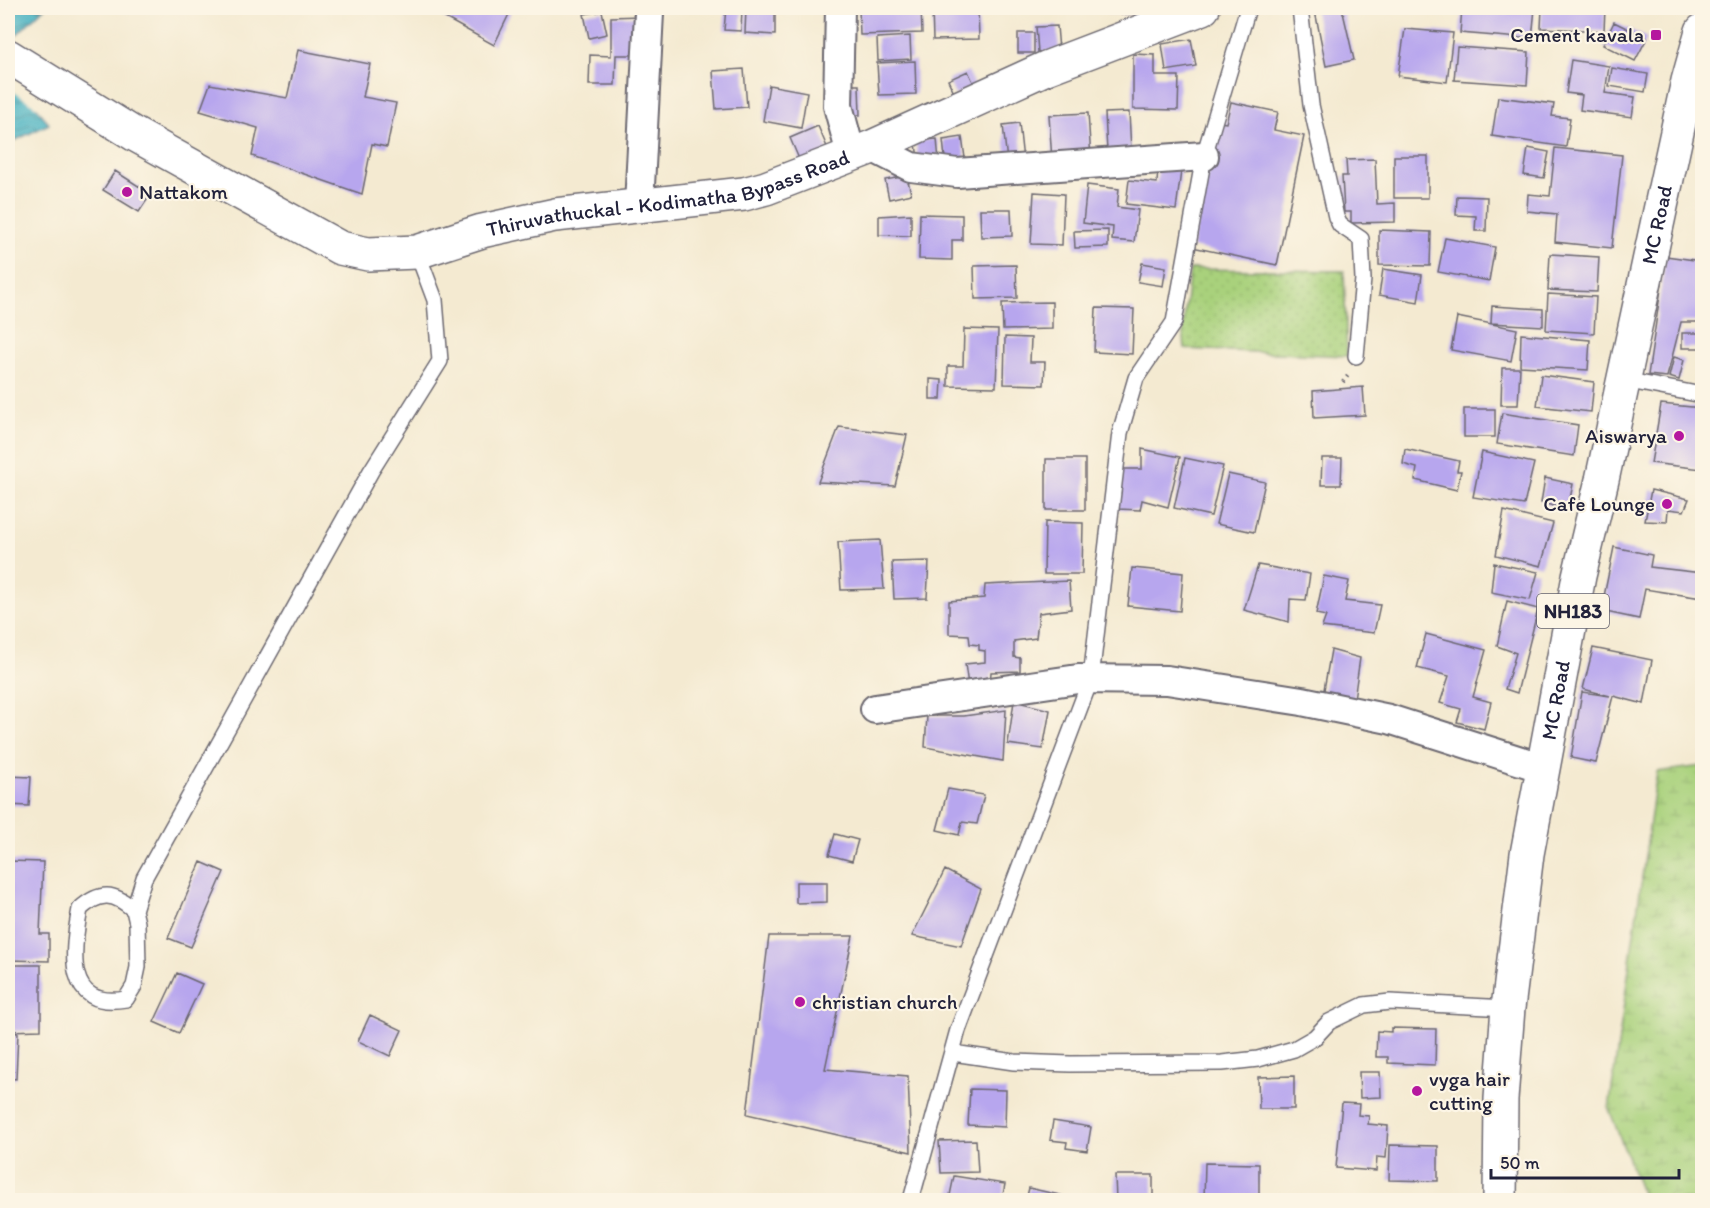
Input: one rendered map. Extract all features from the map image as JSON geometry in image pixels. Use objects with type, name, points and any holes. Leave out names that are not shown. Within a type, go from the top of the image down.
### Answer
[{"type":"main road","name":"Thiruvathuckal - Kodimatha Bypass Road","points":[[8,56],[134,134],[340,248],[368,254],[417,252],[521,221],[744,194],[766,188],[861,150],[1046,68],[1203,8]]},
{"type":"main road","name":"MC Road","points":[[1500,1200],[1501,1098],[1508,1008],[1527,854],[1579,576],[1688,81],[1702,31]]},
{"type":"street","points":[[840,8],[838,106],[861,150],[912,167],[957,173],[1204,156]]},
{"type":"street","points":[[639,205],[650,13]]},
{"type":"street","points":[[875,709],[1091,678],[1167,680],[1302,701],[1389,719],[1544,768]]},
{"type":"lane","points":[[911,1200],[958,1030],[1091,678],[1120,433],[1136,378],[1174,322],[1204,156],[1248,8]]},
{"type":"lane","points":[[1300,8],[1311,105],[1335,217],[1340,225],[1360,239],[1363,279],[1356,356]]},
{"type":"lane","points":[[134,910],[123,900],[105,895],[92,898],[80,909],[76,941],[78,980],[84,992],[95,999],[108,1002],[126,999],[134,986],[138,967],[138,938],[134,910],[144,878],[371,471],[440,361],[435,300],[417,252]]},
{"type":"lane","points":[[1624,380],[1702,395]]},
{"type":"lane","points":[[953,1053],[1036,1063],[1221,1063],[1258,1059],[1294,1049],[1316,1036],[1329,1022],[1364,1005],[1390,1002],[1508,1008]]},
{"type":"green space","points":[[1190,269],[1344,271],[1347,356],[1185,349],[1183,328]]},
{"type":"green space","points":[[1702,766],[1702,1200],[1644,1200],[1609,1109],[1657,772]]},
{"type":"water","points":[[8,8],[44,8],[8,43]]},
{"type":"water","points":[[8,68],[49,124],[8,144]]},
{"type":"pier","points":[[8,65],[10,67],[44,112],[8,88]]},
{"type":"building","points":[[427,8],[512,8],[494,45]]},
{"type":"building","points":[[726,8],[742,8],[741,31],[724,30]]},
{"type":"building","points":[[746,8],[775,8],[775,35],[745,33]]},
{"type":"building","points":[[859,8],[921,8],[922,33],[860,35]]},
{"type":"building","points":[[932,8],[978,8],[979,39],[933,40]]},
{"type":"building","points":[[1108,8],[1137,8],[1137,14],[1108,14]]},
{"type":"building","points":[[1342,8],[1354,60],[1326,66],[1315,11]]},
{"type":"building","points":[[1462,8],[1535,8],[1532,39],[1460,33]]},
{"type":"building","points":[[1542,8],[1605,8],[1604,31],[1541,28]]},
{"type":"building","points":[[602,11],[607,34],[589,38],[584,14]]},
{"type":"building","points":[[640,16],[641,55],[616,55],[615,85],[589,85],[590,55],[611,56],[611,17]]},
{"type":"building","points":[[1614,22],[1647,38],[1635,61],[1603,45]]},
{"type":"building","points":[[1057,26],[1059,50],[1038,52],[1036,27]]},
{"type":"building","points":[[1405,29],[1453,33],[1447,82],[1398,76]]},
{"type":"building","points":[[1018,33],[1034,33],[1034,53],[1018,53]]},
{"type":"building","points":[[910,36],[911,59],[878,61],[877,38]]},
{"type":"building","points":[[1191,39],[1196,66],[1166,71],[1162,44]]},
{"type":"building","points":[[1457,47],[1529,52],[1527,85],[1454,80]]},
{"type":"building","points":[[298,50],[370,64],[363,97],[396,103],[387,147],[372,144],[362,194],[252,156],[258,128],[200,111],[210,84],[287,98]]},
{"type":"building","points":[[1133,54],[1155,55],[1155,76],[1179,76],[1178,110],[1133,109]]},
{"type":"building","points":[[1571,60],[1609,66],[1605,93],[1635,97],[1632,117],[1580,110],[1582,95],[1566,93]]},
{"type":"building","points":[[915,61],[916,94],[879,95],[877,63]]},
{"type":"building","points":[[1612,68],[1648,74],[1645,92],[1609,86]]},
{"type":"building","points":[[744,69],[747,107],[716,109],[713,71]]},
{"type":"building","points":[[968,71],[975,86],[955,95],[948,80]]},
{"type":"building","points":[[769,85],[807,92],[801,128],[763,121]]},
{"type":"building","points":[[846,85],[859,85],[860,115],[847,115]]},
{"type":"building","points":[[1498,97],[1554,104],[1552,116],[1570,118],[1566,147],[1492,136]]},
{"type":"building","points":[[1231,102],[1278,112],[1274,130],[1304,136],[1277,265],[1192,247],[1219,122],[1226,123]]},
{"type":"building","points":[[1129,112],[1131,151],[1107,152],[1105,113]]},
{"type":"building","points":[[1088,113],[1091,159],[1052,161],[1049,115]]},
{"type":"building","points":[[1019,123],[1023,160],[1007,161],[1003,125]]},
{"type":"building","points":[[818,126],[830,154],[802,166],[790,138]]},
{"type":"building","points":[[962,137],[966,165],[946,167],[943,140]]},
{"type":"building","points":[[937,139],[939,161],[918,163],[916,141]]},
{"type":"building","points":[[1528,148],[1549,152],[1544,178],[1524,175]]},
{"type":"building","points":[[1555,148],[1622,155],[1612,248],[1555,242],[1557,214],[1527,211],[1528,194],[1550,196]]},
{"type":"building","points":[[1394,156],[1428,156],[1428,198],[1394,198]]},
{"type":"building","points":[[1375,159],[1377,204],[1395,203],[1395,222],[1351,223],[1351,212],[1344,212],[1342,176],[1347,176],[1346,160]]},
{"type":"building","points":[[1158,168],[1181,171],[1176,210],[1126,204],[1129,180],[1157,183]]},
{"type":"building","name":"Nattakom","points":[[115,171],[151,194],[139,212],[103,190]]},
{"type":"building","points":[[907,176],[911,194],[889,199],[885,180]]},
{"type":"building","points":[[1087,185],[1119,189],[1117,207],[1138,210],[1134,242],[1112,240],[1113,227],[1083,223]]},
{"type":"building","points":[[1034,192],[1064,194],[1062,245],[1031,244]]},
{"type":"building","points":[[1457,196],[1487,197],[1486,231],[1475,231],[1476,216],[1456,215]]},
{"type":"building","points":[[980,209],[1011,209],[1012,236],[981,237]]},
{"type":"building","points":[[911,214],[911,236],[879,235],[879,216]]},
{"type":"building","points":[[920,214],[962,215],[962,240],[952,240],[952,260],[919,259]]},
{"type":"building","points":[[1108,230],[1108,247],[1075,248],[1074,231]]},
{"type":"building","points":[[1379,230],[1431,232],[1430,266],[1379,265]]},
{"type":"building","points":[[1445,238],[1495,247],[1489,281],[1438,272]]},
{"type":"building","points":[[1550,254],[1599,257],[1597,292],[1548,290]]},
{"type":"building","points":[[1666,256],[1701,261],[1698,292],[1702,293],[1702,322],[1681,322],[1667,377],[1648,375]]},
{"type":"building","points":[[1142,263],[1166,267],[1163,286],[1138,282]]},
{"type":"building","points":[[1016,265],[1017,298],[975,299],[974,266]]},
{"type":"building","points":[[1383,269],[1422,275],[1418,302],[1379,295]]},
{"type":"building","points":[[1548,294],[1596,297],[1594,333],[1546,330]]},
{"type":"building","points":[[1052,302],[1052,329],[1003,330],[1002,303]]},
{"type":"building","points":[[1492,306],[1543,309],[1543,326],[1491,323]]},
{"type":"building","points":[[1096,308],[1134,309],[1132,354],[1094,352]]},
{"type":"building","points":[[1457,317],[1517,329],[1511,361],[1451,350]]},
{"type":"building","points":[[964,329],[998,330],[996,387],[948,386],[948,366],[963,366]]},
{"type":"building","points":[[1682,333],[1702,333],[1702,348],[1682,348]]},
{"type":"building","points":[[1521,334],[1590,340],[1588,370],[1520,366]]},
{"type":"building","points":[[1005,337],[1031,338],[1030,362],[1045,362],[1044,385],[1004,384]]},
{"type":"building","points":[[1674,357],[1684,360],[1679,380],[1669,377]]},
{"type":"building","points":[[1502,368],[1520,368],[1518,405],[1501,405]]},
{"type":"building","points":[[1541,375],[1594,382],[1591,412],[1537,406]]},
{"type":"building","points":[[930,379],[942,380],[941,399],[930,399]]},
{"type":"building","points":[[1363,387],[1365,415],[1314,418],[1313,391]]},
{"type":"building","name":"Aiswarya","points":[[1661,404],[1702,408],[1702,469],[1651,463]]},
{"type":"building","points":[[1464,409],[1495,409],[1495,437],[1464,437]]},
{"type":"building","points":[[1502,413],[1578,425],[1574,456],[1497,444]]},
{"type":"building","points":[[839,427],[907,435],[895,486],[818,482]]},
{"type":"building","points":[[1142,449],[1180,457],[1168,507],[1142,500],[1140,510],[1118,509],[1122,469],[1142,469]]},
{"type":"building","points":[[1405,449],[1459,461],[1457,471],[1461,471],[1457,490],[1415,480],[1417,468],[1403,464]]},
{"type":"building","points":[[1482,452],[1534,463],[1524,505],[1473,497]]},
{"type":"building","points":[[1185,458],[1223,466],[1211,516],[1174,508]]},
{"type":"building","points":[[1322,458],[1342,458],[1341,485],[1321,485]]},
{"type":"building","points":[[1046,459],[1085,459],[1085,510],[1046,510]]},
{"type":"building","points":[[1228,474],[1265,482],[1254,532],[1216,524]]},
{"type":"building","points":[[1545,478],[1573,484],[1568,509],[1541,503]]},
{"type":"building","name":"Cafe Lounge","points":[[1651,490],[1689,499],[1684,511],[1668,509],[1667,522],[1645,521]]},
{"type":"building","points":[[1504,511],[1553,523],[1541,566],[1496,555]]},
{"type":"building","points":[[1045,522],[1083,523],[1082,574],[1044,574]]},
{"type":"building","points":[[880,540],[884,589],[841,590],[838,542]]},
{"type":"building","points":[[1614,547],[1652,555],[1650,567],[1702,573],[1702,598],[1645,589],[1639,619],[1601,611]]},
{"type":"building","points":[[929,561],[927,598],[894,599],[892,562]]},
{"type":"building","points":[[1494,563],[1538,572],[1530,600],[1491,592]]},
{"type":"building","points":[[1258,565],[1310,574],[1306,600],[1290,599],[1289,622],[1244,610]]},
{"type":"building","points":[[1132,568],[1183,573],[1180,611],[1128,606]]},
{"type":"building","points":[[1324,576],[1349,581],[1345,601],[1380,605],[1374,633],[1322,627],[1326,616],[1316,614]]},
{"type":"building","points":[[1069,581],[1071,609],[1039,613],[1036,638],[1014,641],[1014,657],[1020,658],[1020,671],[991,672],[990,683],[968,685],[965,664],[985,662],[985,651],[979,650],[979,645],[970,644],[969,635],[949,634],[949,601],[984,598],[985,585]]},
{"type":"building","points":[[1507,601],[1538,609],[1517,693],[1505,689],[1516,653],[1497,646]]},
{"type":"building","points":[[1426,634],[1486,650],[1473,697],[1491,702],[1484,729],[1457,722],[1461,709],[1440,703],[1449,676],[1417,668]]},
{"type":"building","points":[[1593,648],[1652,660],[1644,704],[1613,696],[1596,763],[1571,758],[1582,692],[1610,696],[1583,689]]},
{"type":"building","points":[[1331,650],[1360,658],[1353,706],[1322,701]]},
{"type":"building","points":[[1014,701],[1050,710],[1043,749],[1008,744]]},
{"type":"building","points":[[1006,710],[1003,761],[925,747],[927,716],[964,716]]},
{"type":"building","points":[[8,776],[31,777],[29,806],[8,805]]},
{"type":"building","points":[[948,789],[984,795],[977,824],[962,822],[959,835],[937,830]]},
{"type":"building","points":[[835,834],[858,840],[852,861],[829,855]]},
{"type":"building","points":[[8,861],[43,862],[40,934],[49,934],[49,961],[8,960]]},
{"type":"building","points":[[201,862],[224,872],[191,947],[168,938]]},
{"type":"building","points":[[945,870],[981,889],[961,946],[912,936]]},
{"type":"building","points":[[796,882],[827,882],[827,902],[796,903]]},
{"type":"building","name":"christian church","points":[[769,936],[853,936],[825,1069],[908,1076],[911,1152],[747,1114]]},
{"type":"building","points":[[8,965],[41,965],[41,1030],[8,1031]]},
{"type":"building","points":[[177,973],[202,984],[179,1033],[154,1022]]},
{"type":"building","points":[[370,1015],[402,1030],[390,1056],[358,1041]]},
{"type":"building","points":[[1391,1028],[1436,1029],[1435,1065],[1388,1063],[1388,1057],[1376,1057],[1377,1031],[1391,1032]]},
{"type":"building","points":[[8,1032],[18,1033],[16,1079],[8,1078]]},
{"type":"building","points":[[1359,1072],[1380,1072],[1381,1097],[1360,1098]]},
{"type":"building","points":[[1294,1076],[1294,1109],[1259,1109],[1258,1077]]},
{"type":"building","points":[[970,1089],[1006,1090],[1005,1127],[968,1125]]},
{"type":"building","points":[[1342,1103],[1359,1104],[1358,1115],[1369,1116],[1368,1124],[1388,1126],[1386,1158],[1377,1157],[1376,1171],[1336,1168]]},
{"type":"building","points":[[1053,1121],[1091,1127],[1087,1151],[1066,1148],[1067,1142],[1050,1140]]},
{"type":"building","points":[[976,1140],[978,1172],[941,1173],[939,1141]]},
{"type":"building","points":[[1390,1145],[1438,1146],[1438,1181],[1389,1180]]},
{"type":"building","points":[[1205,1163],[1259,1164],[1259,1200],[1204,1200]]},
{"type":"building","points":[[1115,1175],[1153,1175],[1153,1200],[1116,1200]]},
{"type":"building","points":[[954,1176],[1005,1184],[1002,1200],[949,1200]]},
{"type":"building","points":[[1029,1188],[1081,1200],[1026,1200]]},
{"type":"place","name":"Cement kavala","points":[[1656,35]]},
{"type":"place","name":"Nattakom","points":[[127,192]]},
{"type":"place","name":"Aiswarya","points":[[1679,436]]},
{"type":"place","name":"Cafe Lounge","points":[[1667,504]]},
{"type":"place","name":"christian church","points":[[800,1002]]},
{"type":"place","name":"vyga hair cutting","points":[[1417,1091]]}]
